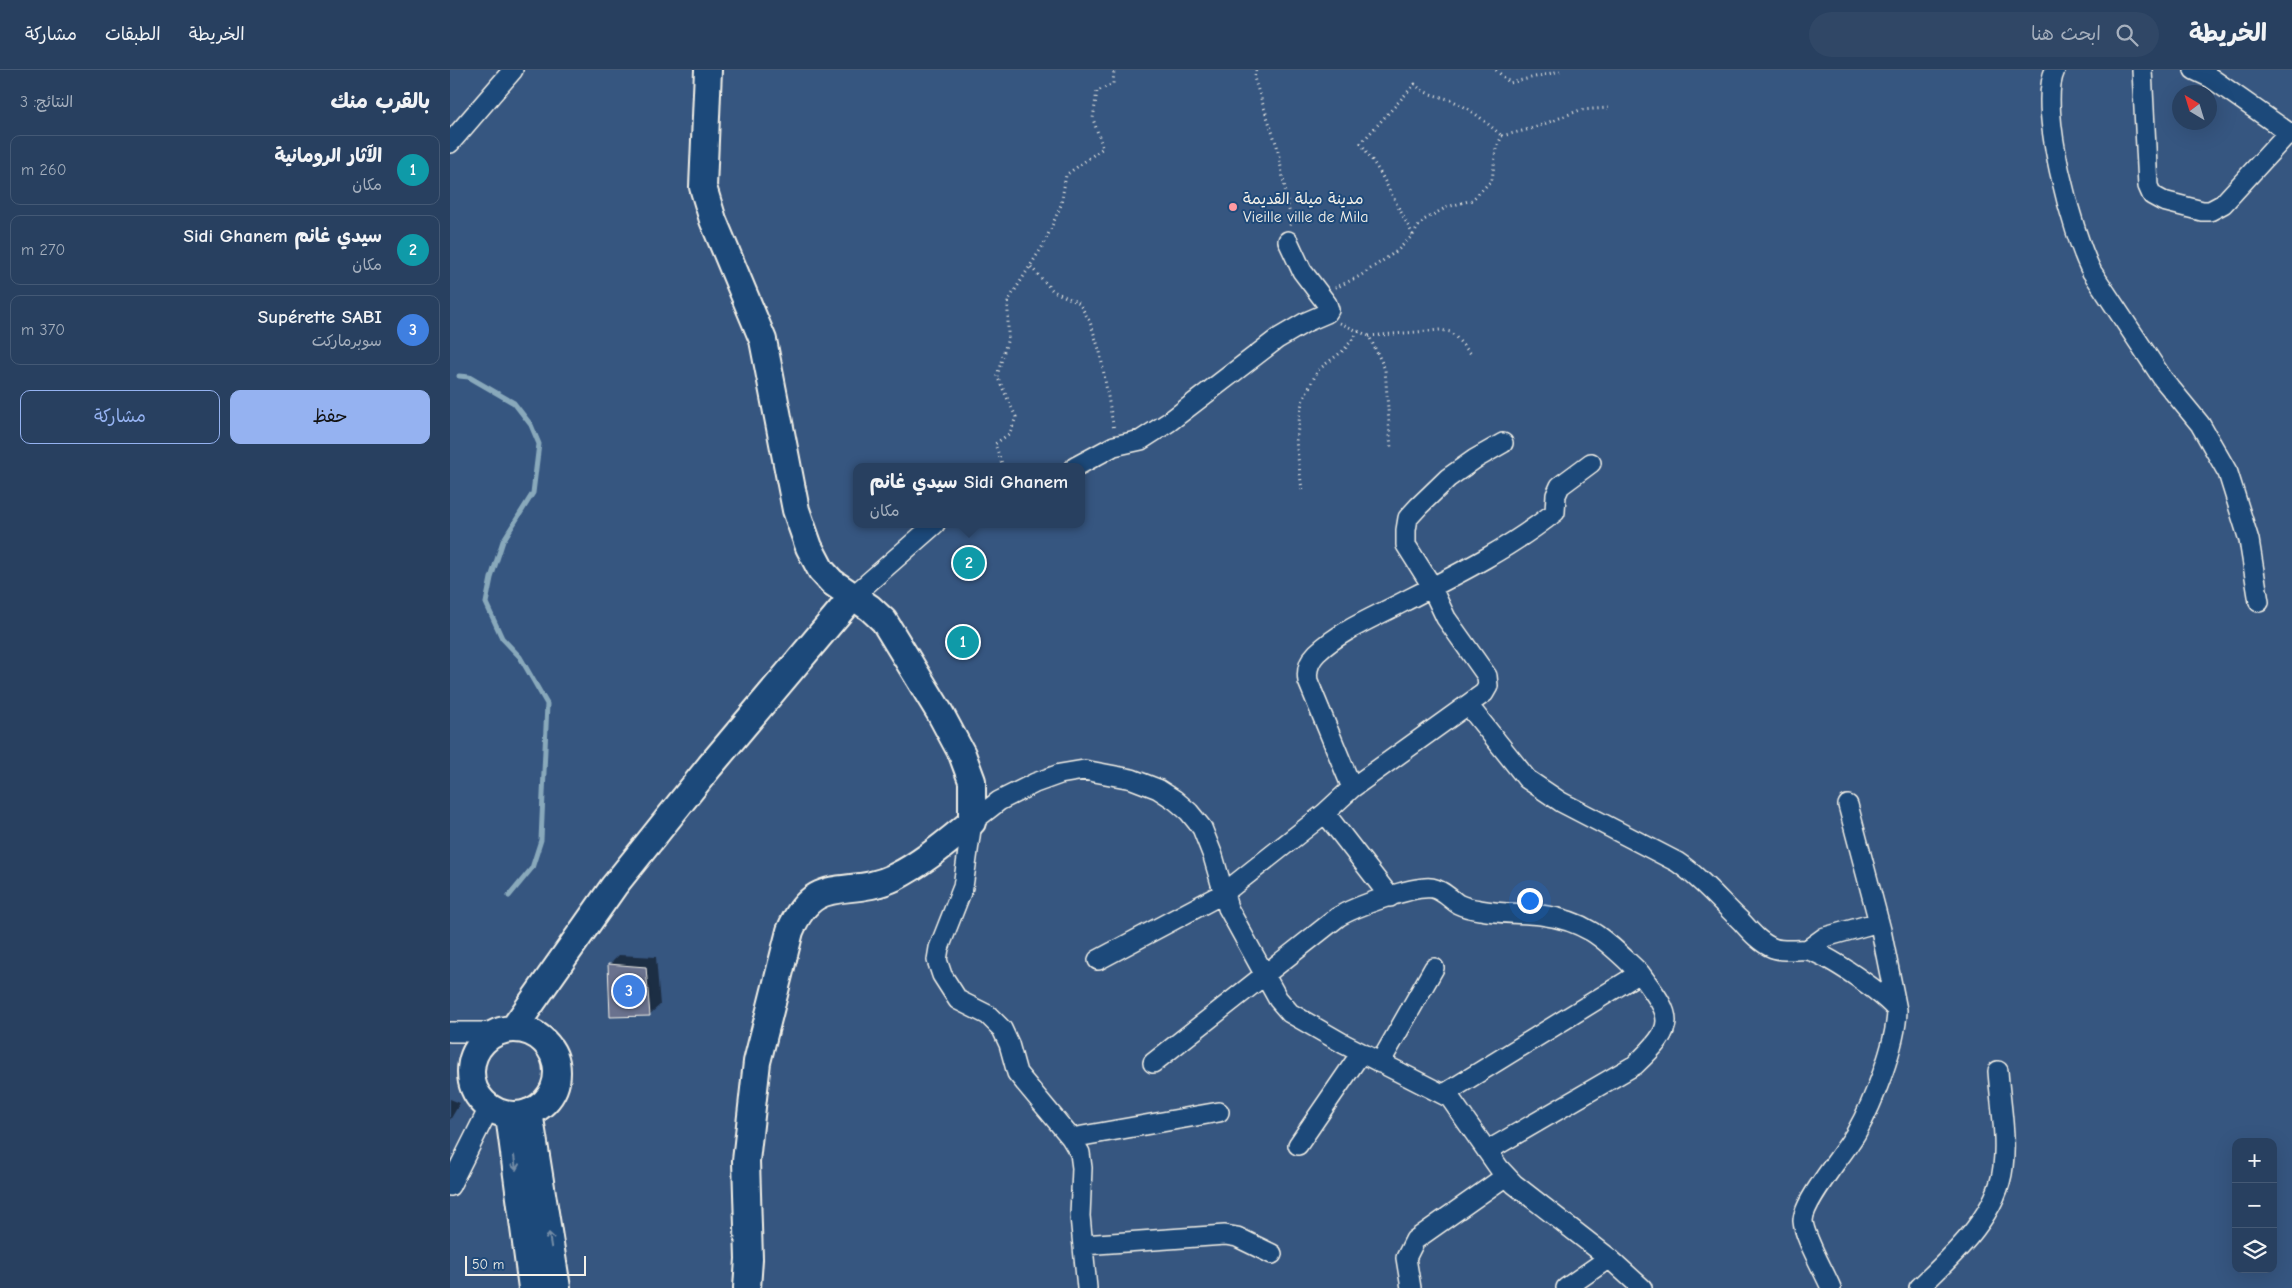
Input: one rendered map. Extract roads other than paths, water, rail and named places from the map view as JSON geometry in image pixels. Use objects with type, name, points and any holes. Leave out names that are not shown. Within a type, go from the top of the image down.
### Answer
[{"type":"main road","points":[[708,70],[703,187],[713,220],[763,340],[796,510],[809,547],[821,570],[832,582],[884,621],[940,713],[962,754],[972,781],[972,822],[913,867],[875,885],[828,891],[809,902],[797,915],[790,931],[757,1062],[746,1161],[749,1259],[747,1288]]},
{"type":"main road","points":[[505,1030],[532,1032],[546,1042],[555,1056],[557,1073],[553,1090],[544,1103],[509,1112],[476,1095],[470,1077],[472,1059],[481,1043],[505,1030],[614,886],[710,766],[853,596]]},
{"type":"main road","points":[[509,1112],[532,1288]]},
{"type":"main road","points":[[509,1112],[557,1288]]},
{"type":"street","points":[[450,143],[513,70]]},
{"type":"street","points":[[2055,70],[2052,76],[2050,96],[2056,159],[2084,255],[2092,272],[2163,379],[2206,432],[2228,473],[2249,540],[2259,602]]},
{"type":"street","points":[[2142,70],[2148,186],[2152,195],[2163,201],[2210,212],[2223,204],[2290,134],[2211,78],[2194,70]]},
{"type":"street","points":[[1083,463],[1117,446],[1141,440],[1169,422],[1277,339],[1306,322],[1327,313],[1329,307],[1302,271],[1288,241]]},
{"type":"street","points":[[1098,960],[1224,892],[1325,813],[1352,788],[1484,693],[1488,686],[1487,676],[1446,618],[1406,545],[1406,530],[1408,518],[1448,478],[1475,459],[1503,443]]},
{"type":"street","points":[[1352,788],[1308,681],[1306,673],[1309,664],[1316,654],[1341,634],[1431,588],[1510,543],[1545,519],[1555,512],[1556,495],[1560,486],[1591,463]]},
{"type":"street","points":[[853,596],[930,528]]},
{"type":"street","points":[[1468,705],[1527,780],[1561,802],[1677,862],[1693,873],[1757,937],[1773,948],[1792,951],[1808,950],[1822,955],[1886,998],[1897,1011]]},
{"type":"street","points":[[1087,1288],[1080,1208],[1082,1168],[1080,1153],[1017,1073],[1009,1044],[997,1023],[988,1015],[958,1000],[942,975],[937,960],[939,948],[963,887],[972,822],[999,801],[1035,783],[1060,774],[1084,770],[1132,779],[1158,789],[1175,800],[1202,828],[1228,908],[1278,999],[1290,1013],[1361,1053],[1450,1098],[1487,1151],[1514,1184],[1609,1258],[1642,1288]]},
{"type":"street","points":[[1831,1288],[1804,1227],[1805,1211],[1843,1154],[1877,1089],[1895,1035],[1897,1011],[1879,922],[1848,805]]},
{"type":"street","points":[[1325,813],[1390,897]]},
{"type":"street","points":[[1153,1063],[1327,924],[1348,910],[1365,903],[1421,888],[1432,888],[1441,891],[1460,904],[1482,910],[1542,915],[1571,921],[1591,929],[1640,973],[1664,1007],[1667,1019],[1655,1046],[1635,1064],[1487,1151]]},
{"type":"street","points":[[1808,950],[1825,938],[1879,922]]},
{"type":"street","points":[[1380,1063],[1434,968]]},
{"type":"street","points":[[1444,1094],[1640,973]]},
{"type":"street","points":[[450,1032],[505,1030]]},
{"type":"street","points":[[1298,1145],[1361,1053]]},
{"type":"street","points":[[1919,1288],[1960,1249],[1998,1191],[2003,1167],[2005,1138],[1998,1071]]},
{"type":"street","points":[[450,1186],[509,1112]]},
{"type":"street","points":[[1070,1138],[1219,1112]]},
{"type":"street","points":[[1411,1288],[1406,1258],[1415,1240],[1506,1176]]},
{"type":"street","points":[[1083,1244],[1225,1235],[1237,1237],[1272,1254]]},
{"type":"street","points":[[1566,1288],[1609,1258]]},
{"type":"waterway","points":[[459,376],[469,377],[514,403],[531,425],[539,444],[533,493],[503,541],[491,578],[486,603],[502,638],[520,657],[547,704],[541,840],[532,868],[509,896]]},
{"type":"place","name":"مدينة ميلة القديمة Vieille ville de Mila","points":[[1233,207]]},
{"type":"place","name":"سيدي غانم Sidi Ghanem","points":[[969,563]]},
{"type":"place","name":"الآثار الرومانية","points":[[963,642]]},
{"type":"place","name":"Supérette SABI","points":[[629,991]]}]
